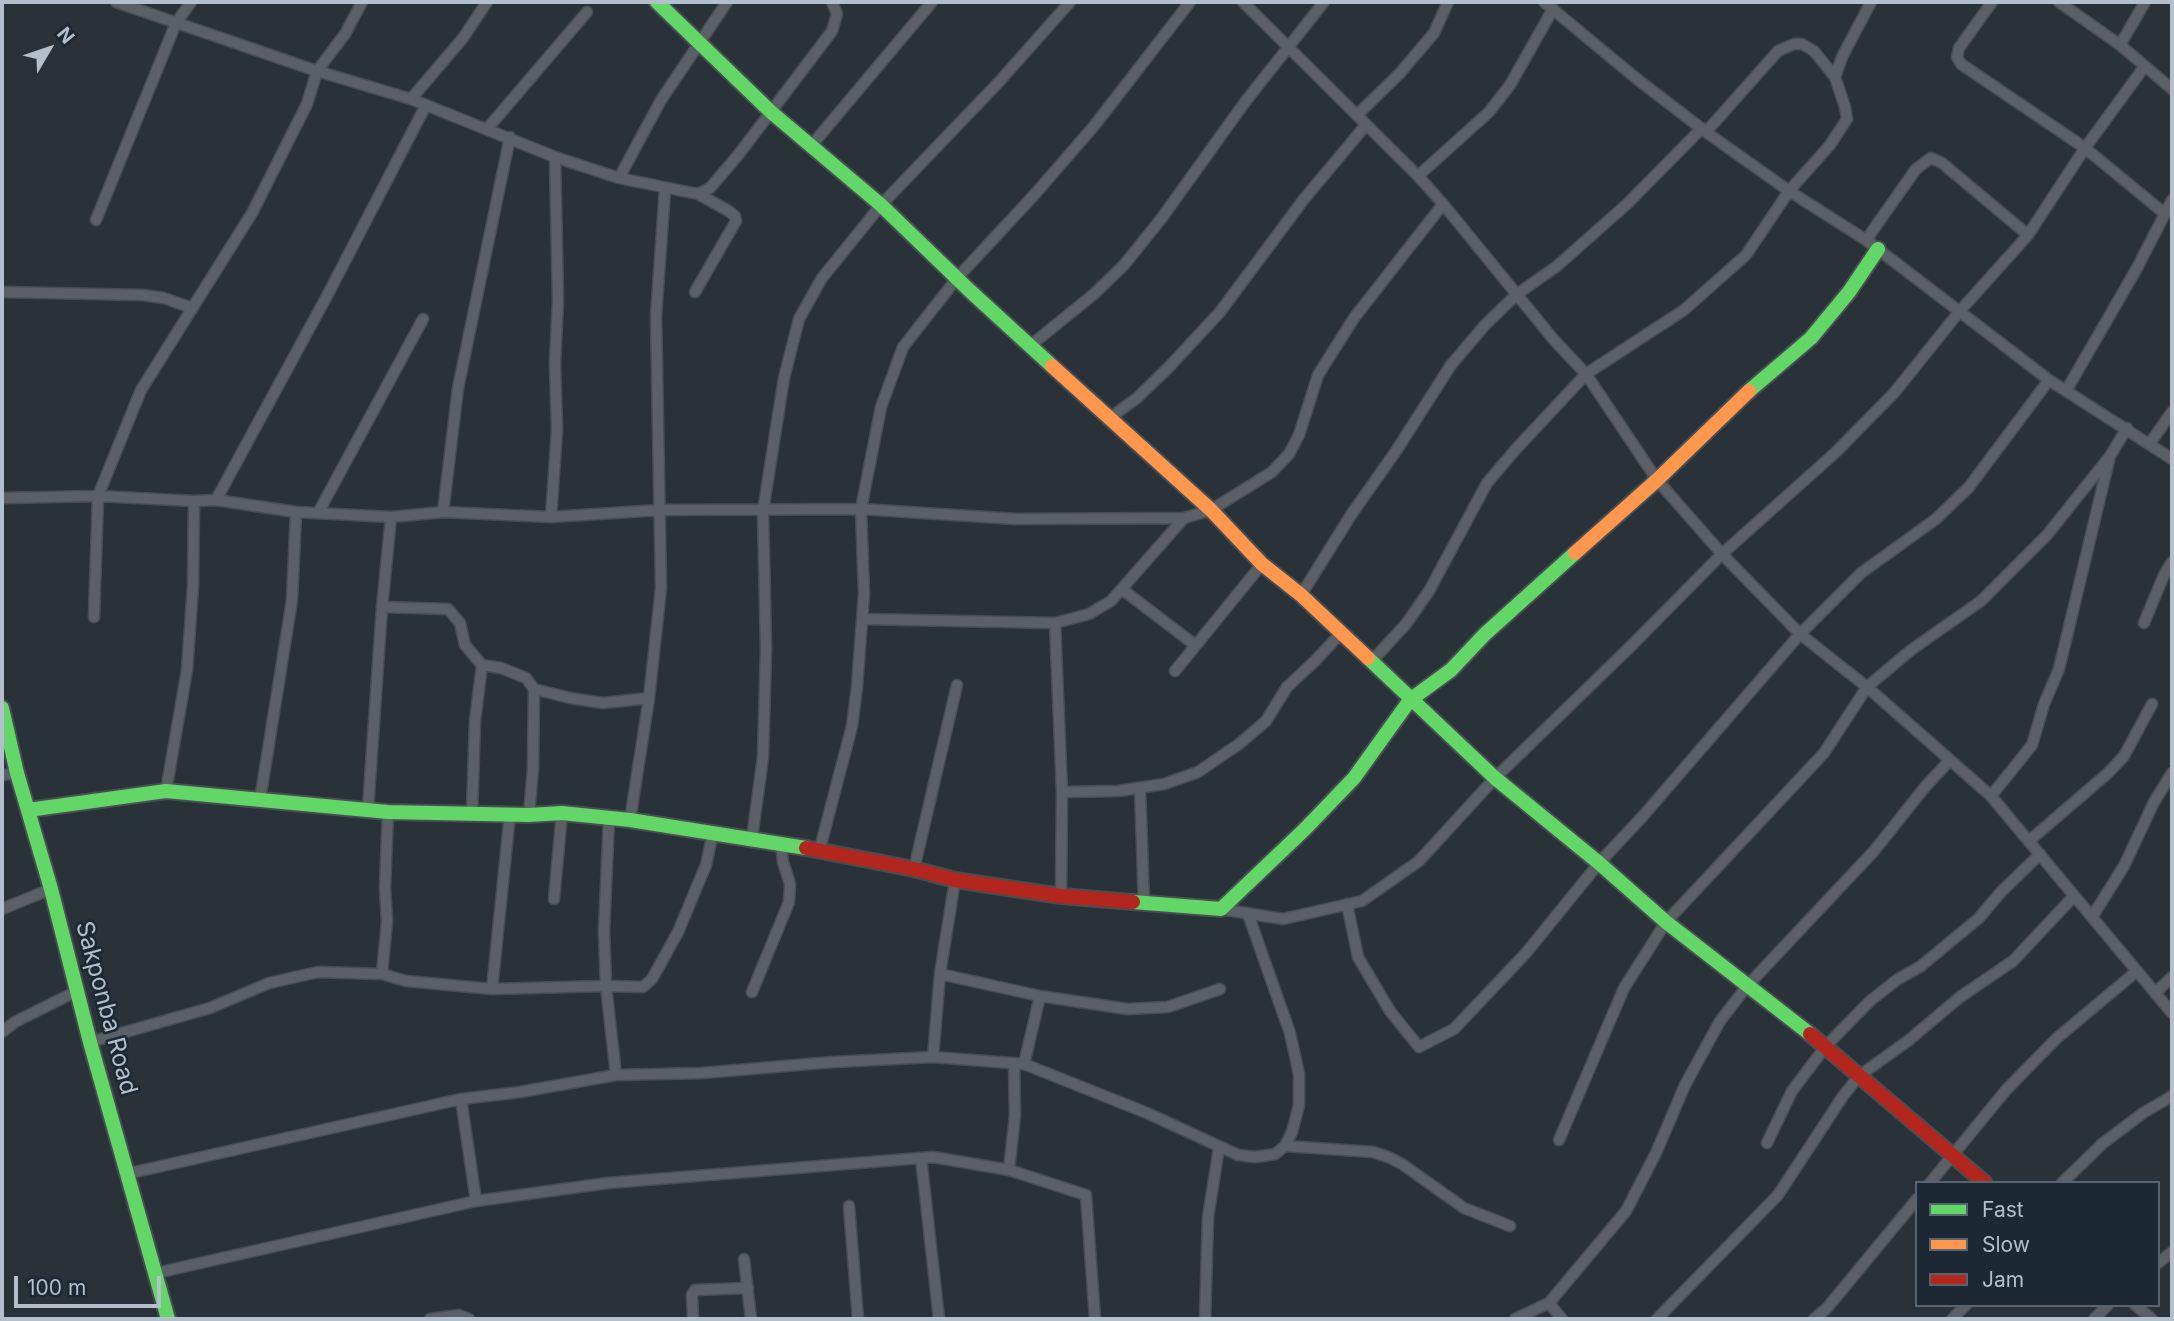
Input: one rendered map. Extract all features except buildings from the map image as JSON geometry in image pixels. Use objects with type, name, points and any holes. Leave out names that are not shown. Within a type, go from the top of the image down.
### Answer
[{"type":"street","points":[[116,2],[317,71],[411,99],[555,157],[620,178],[698,194],[727,210],[735,216],[736,221],[695,292]]},
{"type":"street","points":[[96,220],[176,23],[191,2]]},
{"type":"street","points":[[94,617],[98,496],[141,390],[252,213],[307,104],[317,71],[345,34],[362,2]]},
{"type":"street","points":[[411,99],[463,38],[487,2]]},
{"type":"street","points":[[657,2],[771,112],[881,205],[1111,417],[1211,510],[1262,564],[1301,595],[1410,701],[1495,778],[1666,922],[1826,1046],[1983,1181]]},
{"type":"street","points":[[620,178],[661,100],[727,2]]},
{"type":"street","points":[[698,194],[710,188],[832,31],[837,14],[832,2]]},
{"type":"street","points":[[811,146],[932,2]]},
{"type":"street","points":[[752,838],[763,757],[766,649],[763,511],[785,378],[799,319],[822,278],[881,205],[998,83],[1070,2]]},
{"type":"street","points":[[819,852],[852,726],[864,594],[860,509],[881,407],[903,347],[958,277],[1094,126],[1190,2]]},
{"type":"street","points":[[1243,2],[1444,204],[1516,295],[1586,374],[1657,480],[1722,554],[1800,634],[1867,687],[1991,796],[2172,1013]]},
{"type":"street","points":[[1031,345],[1094,294],[1124,265],[1324,2]]},
{"type":"street","points":[[1357,115],[1400,73],[1434,33],[1448,2]]},
{"type":"street","points":[[1544,2],[1704,130],[1789,191],[1872,244],[2049,380],[2172,459]]},
{"type":"street","points":[[1835,77],[1842,57],[1871,2]]},
{"type":"street","points":[[1992,2],[1959,48],[1957,57],[1961,64],[2085,148],[2164,213]]},
{"type":"street","points":[[2059,2],[2120,45],[2172,87]]},
{"type":"street","points":[[2120,45],[2145,2]]},
{"type":"street","points":[[1418,176],[1489,112],[1510,85],[1553,9]]},
{"type":"street","points":[[487,129],[587,12]]},
{"type":"street","points":[[1301,595],[1451,365],[1485,325],[1516,295],[1557,266],[1627,204],[1704,130],[1778,51],[1802,44],[1814,51],[1835,77],[1847,118],[1830,145],[1789,191],[1746,255],[1684,310],[1586,374],[1487,484],[1429,591],[1406,624],[1371,662]]},
{"type":"street","points":[[28,810],[166,790],[388,812],[529,815],[562,813],[752,838],[914,869],[955,880],[1061,895],[1221,909],[1283,919],[1362,901],[1419,861],[1495,778],[1722,554],[1836,452],[1895,393],[1959,312],[2028,235],[2085,148],[2145,66]]},
{"type":"street","points":[[216,500],[426,106]]},
{"type":"street","points":[[1111,417],[1168,368],[1220,312],[1304,200],[1367,125]]},
{"type":"street","points":[[443,512],[458,388],[510,137]]},
{"type":"street","points":[[551,517],[557,430],[555,157]]},
{"type":"street","points":[[1221,909],[1306,829],[1354,778],[1410,701],[1451,670],[1485,634],[1657,480],[1750,390],[1811,338],[1849,292],[1872,244],[1916,169],[1931,158],[1942,163],[2028,235]]},
{"type":"street","points":[[630,820],[649,698],[661,588],[656,316],[665,189]]},
{"type":"street","points":[[2066,391],[2137,268],[2172,200]]},
{"type":"street","points":[[2,498],[98,496],[216,500],[296,512],[391,517],[443,512],[551,517],[660,510],[860,509],[1016,519],[1184,518],[1211,510],[1272,472],[1289,454],[1299,435],[1318,375],[1354,318],[1444,204]]},
{"type":"street","points":[[2,292],[143,295],[164,298],[192,308]]},
{"type":"street","points":[[318,513],[423,320]]},
{"type":"street","points":[[1348,904],[1358,957],[1390,1012],[1419,1047],[1454,1029],[1526,953],[1599,863],[1800,634],[1861,573],[1936,519],[1969,487],[2049,380]]},
{"type":"street","points":[[2150,443],[2172,412]]},
{"type":"street","points":[[1559,1140],[1625,988],[1666,922],[1824,753],[1867,687],[1911,650],[1981,601],[2047,535],[2110,456],[2127,428]]},
{"type":"street","points":[[1991,796],[2032,745],[2044,704],[2059,669],[2110,456]]},
{"type":"street","points":[[166,790],[187,670],[193,586],[194,501]]},
{"type":"street","points":[[260,800],[292,600],[296,512]]},
{"type":"street","points":[[368,809],[391,517]]},
{"type":"street","points":[[862,619],[1055,623],[1089,614],[1123,590],[1184,518]]},
{"type":"street","points":[[2144,623],[2172,562]]},
{"type":"street","points":[[1175,671],[1262,564]]},
{"type":"street","points":[[1123,590],[1195,645]]},
{"type":"street","points":[[382,607],[448,608],[460,623],[466,645],[482,666],[475,721],[472,813]]},
{"type":"street","points":[[1055,623],[1062,792],[1061,895]]},
{"type":"street","points":[[1062,792],[1140,788],[1164,784],[1198,772],[1239,744],[1266,721],[1287,687],[1339,634]]},
{"type":"street","points":[[482,666],[501,668],[526,678],[534,689],[533,768],[529,815]]},
{"type":"street","points":[[914,869],[957,685]]},
{"type":"street","points":[[534,689],[603,704],[649,698]]},
{"type":"street","points":[[2029,841],[2108,774],[2124,757],[2152,704]]},
{"type":"street","name":"Sakponba Road","points":[[2,708],[90,1042],[168,1319]]},
{"type":"street","points":[[1515,1319],[1549,1303],[1626,1211],[1720,1021],[1748,985],[1874,851],[1950,760]]},
{"type":"street","points":[[2,775],[17,773]]},
{"type":"street","points":[[2092,917],[2124,866],[2154,802],[2172,773]]},
{"type":"street","points":[[1140,788],[1144,904]]},
{"type":"street","points":[[382,975],[387,922],[385,888],[388,812]]},
{"type":"street","points":[[554,899],[562,813]]},
{"type":"street","points":[[492,989],[510,814]]},
{"type":"street","points":[[609,818],[604,932],[606,986],[616,1075]]},
{"type":"street","points":[[90,1042],[210,1007],[269,983],[318,972],[382,975],[406,981],[492,989],[643,987],[652,979],[678,932],[706,865],[713,832]]},
{"type":"street","points":[[752,992],[789,902],[790,884],[781,844]]},
{"type":"street","points":[[1768,1143],[1793,1091],[1826,1046],[1870,1001],[1898,979],[1921,966],[1979,918],[2000,892],[2040,855]]},
{"type":"street","points":[[933,1057],[940,974],[955,880]]},
{"type":"street","points":[[2,909],[51,888]]},
{"type":"street","points":[[1657,1319],[1778,1195],[1859,1076],[1909,1040],[1960,997],[2013,961],[2074,896]]},
{"type":"street","points":[[126,1174],[461,1099],[520,1092],[616,1075],[702,1073],[933,1057],[1019,1063],[1147,1113],[1238,1155],[1255,1157],[1275,1154],[1284,1146],[1292,1132],[1299,1105],[1299,1074],[1290,1032],[1248,914]]},
{"type":"street","points":[[1932,1181],[2006,1090],[2056,1038],[2137,971]]},
{"type":"street","points":[[940,974],[1040,996],[1142,1010],[1168,1007],[1220,989]]},
{"type":"street","points":[[2155,993],[2172,977]]},
{"type":"street","points":[[2,1032],[15,1022],[77,991]]},
{"type":"street","points":[[1009,1170],[1019,1063],[1040,996]]},
{"type":"street","points":[[2064,1181],[2102,1144],[2143,1113],[2172,1097]]},
{"type":"street","points":[[461,1099],[475,1201]]},
{"type":"street","points":[[1284,1146],[1373,1152],[1388,1157],[1464,1208],[1510,1226]]},
{"type":"street","points":[[1205,1319],[1208,1217],[1219,1148]]},
{"type":"street","points":[[156,1273],[475,1201],[608,1183],[933,1157],[1009,1170],[1086,1195],[1095,1319]]},
{"type":"street","points":[[921,1158],[939,1319]]},
{"type":"street","points":[[1814,1319],[1827,1308],[1915,1201]]},
{"type":"street","points":[[849,1206],[858,1319]]},
{"type":"street","points":[[744,1259],[751,1319]]},
{"type":"street","points":[[692,1319],[692,1295],[695,1290],[748,1288]]},
{"type":"street","points":[[1549,1303],[1562,1319]]},
{"type":"street","points":[[2137,1307],[2152,1319]]},
{"type":"street","points":[[430,1319],[459,1315],[469,1319]]},
{"type":"traffic: fast","points":[[657,2],[771,112],[881,205],[1052,366]]},
{"type":"traffic: fast","points":[[1749,391],[1811,338],[1849,292],[1878,249]]},
{"type":"traffic: fast","points":[[1133,902],[1221,909],[1354,778],[1410,700],[1451,670],[1485,634],[1575,553]]},
{"type":"traffic: fast","points":[[1368,658],[1495,778],[1666,922],[1810,1034]]},
{"type":"traffic: fast","points":[[2,708],[90,1042],[168,1319]]},
{"type":"traffic: fast","points":[[28,810],[166,791],[388,812],[529,815],[562,813],[630,820],[806,848]]},
{"type":"traffic: slow","points":[[1052,366],[1211,510],[1262,564],[1301,595],[1368,658]]},
{"type":"traffic: slow","points":[[1575,553],[1657,480],[1749,391]]},
{"type":"traffic: jam","points":[[806,848],[914,869],[955,880],[1061,896],[1133,902]]},
{"type":"traffic: jam","points":[[1810,1034],[1983,1181]]}]
